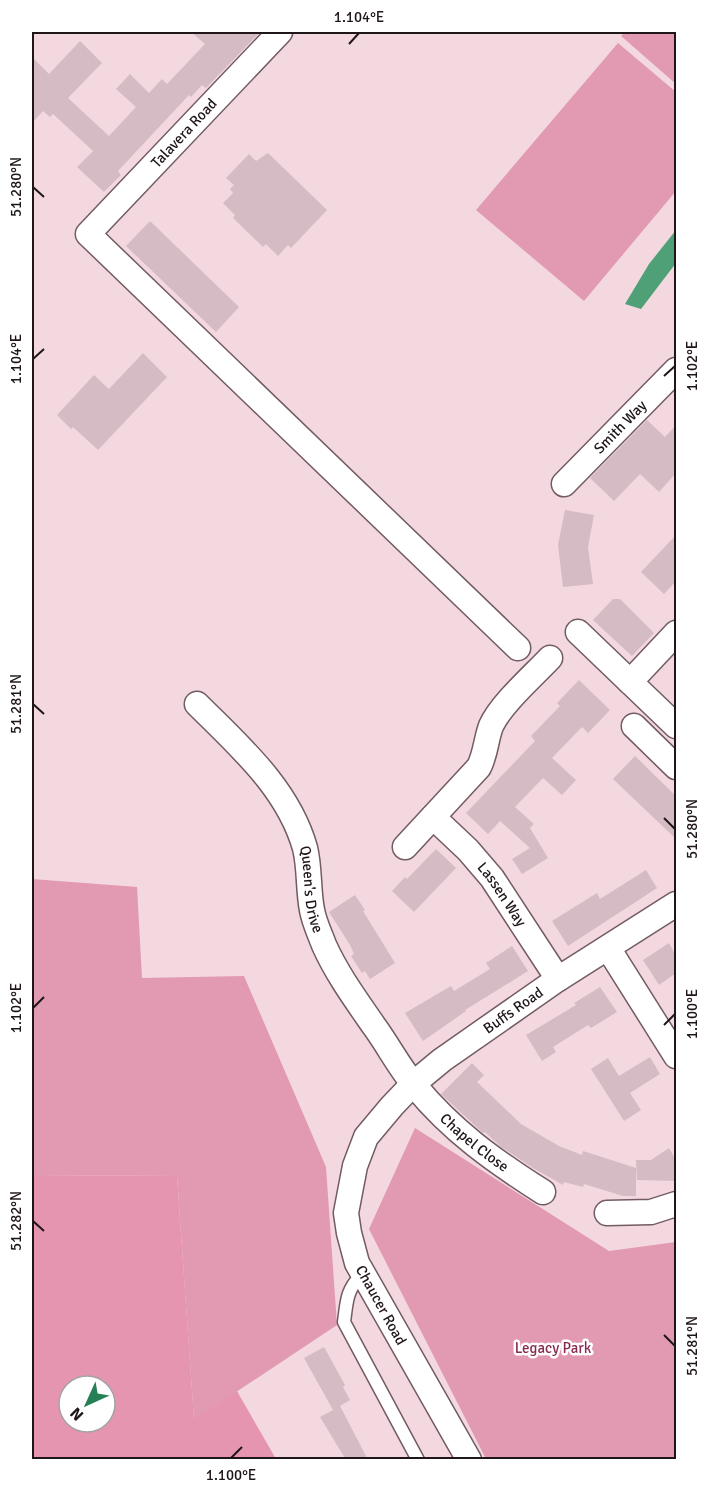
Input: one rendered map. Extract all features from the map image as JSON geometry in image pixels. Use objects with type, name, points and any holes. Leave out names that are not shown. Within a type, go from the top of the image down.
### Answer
[{"type":"street","name":"Talavera Road","points":[[280,32],[88,234],[518,648]]},
{"type":"street","name":"Smith Way","points":[[564,484],[676,370]]},
{"type":"street","points":[[578,633],[676,726]]},
{"type":"street","points":[[630,682],[676,633]]},
{"type":"street","points":[[405,847],[479,767],[485,755],[490,728],[498,714],[550,658]]},
{"type":"street","name":"Queen's Drive","points":[[197,704],[247,753],[269,779],[285,805],[297,827],[304,848],[310,876],[312,910],[325,945],[348,989],[413,1084]]},
{"type":"street","points":[[634,726],[676,767]]},
{"type":"street","name":"Lassen Way","points":[[433,817],[468,850],[492,878],[558,979]]},
{"type":"street","name":"Buffs Road","points":[[366,1137],[413,1084],[442,1060],[558,979],[676,904]]},
{"type":"street","points":[[608,948],[676,1056]]},
{"type":"street","name":"Chapel Close","points":[[413,1084],[437,1111],[473,1144],[543,1192]]},
{"type":"street","name":"Chaucer Road","points":[[366,1137],[355,1166],[346,1213],[349,1233],[362,1274],[469,1460]]},
{"type":"street","points":[[607,1213],[651,1212],[676,1204]]},
{"type":"lane","points":[[362,1274],[352,1286],[347,1301],[345,1322],[418,1460]]},
{"type":"green space","points":[[625,32],[676,32],[676,84],[621,36]]},
{"type":"green space","points":[[618,43],[676,92],[676,191],[584,301],[476,210]]},
{"type":"green space","points":[[32,879],[137,887],[142,978],[244,976],[326,1167],[337,1325],[194,1420],[177,1176],[32,1175]]},
{"type":"green space","name":"Legacy Park","points":[[415,1128],[609,1251],[676,1242],[676,1459],[486,1459],[369,1229]]},
{"type":"shaded area","points":[[676,230],[676,263],[641,309],[625,304],[649,264]]},
{"type":"shaded area","points":[[32,1175],[177,1176],[194,1419],[237,1391],[276,1459],[32,1459]]},
{"type":"building","points":[[191,32],[260,32],[206,88],[202,85],[191,97],[189,95],[118,171],[121,175],[104,192],[77,167],[93,151],[53,114],[50,117],[43,111],[32,123],[32,57],[49,74],[80,41],[102,63],[68,98],[109,136],[136,107],[116,89],[130,74],[149,93],[162,79],[167,84],[205,44]]},
{"type":"building","points":[[268,153],[327,210],[291,248],[288,245],[278,256],[266,244],[263,247],[233,218],[235,215],[223,203],[233,193],[230,189],[234,185],[226,178],[249,154],[256,161]]},
{"type":"building","points":[[150,221],[239,307],[216,332],[126,246]]},
{"type":"building","points":[[143,353],[167,377],[98,450],[57,415],[94,375],[109,389]]},
{"type":"building","points":[[647,420],[665,437],[676,425],[676,473],[659,492],[640,474],[614,501],[590,478]]},
{"type":"building","points":[[565,510],[594,515],[588,547],[593,584],[563,587],[558,545]]},
{"type":"building","points":[[676,535],[676,581],[664,594],[641,572]]},
{"type":"building","points":[[613,599],[620,599],[654,633],[632,656],[593,620]]},
{"type":"building","points":[[579,680],[610,710],[588,733],[582,727],[552,758],[576,780],[562,795],[543,778],[515,807],[534,824],[530,828],[548,858],[522,874],[512,859],[530,848],[500,821],[488,834],[466,813],[535,741],[531,736],[560,706],[557,703]]},
{"type":"building","points":[[635,756],[676,796],[676,839],[613,779]]},
{"type":"building","points":[[436,849],[456,868],[414,912],[392,891]]},
{"type":"building","points":[[646,870],[657,888],[568,946],[552,921],[597,893],[600,899]]},
{"type":"building","points":[[355,895],[395,963],[370,979],[365,971],[362,973],[351,956],[354,954],[350,945],[329,912]]},
{"type":"building","points":[[669,943],[676,956],[676,973],[659,985],[643,960]]},
{"type":"building","points":[[512,946],[528,971],[465,1010],[423,1041],[405,1013],[451,986],[454,991],[490,969],[486,963]]},
{"type":"building","points":[[600,987],[617,1012],[591,1028],[588,1025],[553,1047],[556,1052],[542,1061],[526,1035],[576,1005],[574,1003]]},
{"type":"building","points":[[650,1057],[660,1074],[630,1093],[641,1110],[624,1121],[591,1069],[608,1058],[619,1076]]},
{"type":"building","points":[[472,1063],[484,1075],[477,1082],[521,1124],[559,1146],[582,1155],[583,1151],[636,1168],[636,1196],[623,1196],[584,1184],[583,1187],[564,1182],[563,1185],[533,1168],[500,1146],[485,1132],[483,1133],[441,1094]]},
{"type":"building","points":[[669,1148],[676,1160],[676,1181],[637,1180],[636,1160],[651,1160]]},
{"type":"building","points":[[324,1347],[345,1385],[343,1387],[350,1400],[340,1406],[368,1460],[346,1460],[320,1417],[333,1410],[304,1358]]}]
